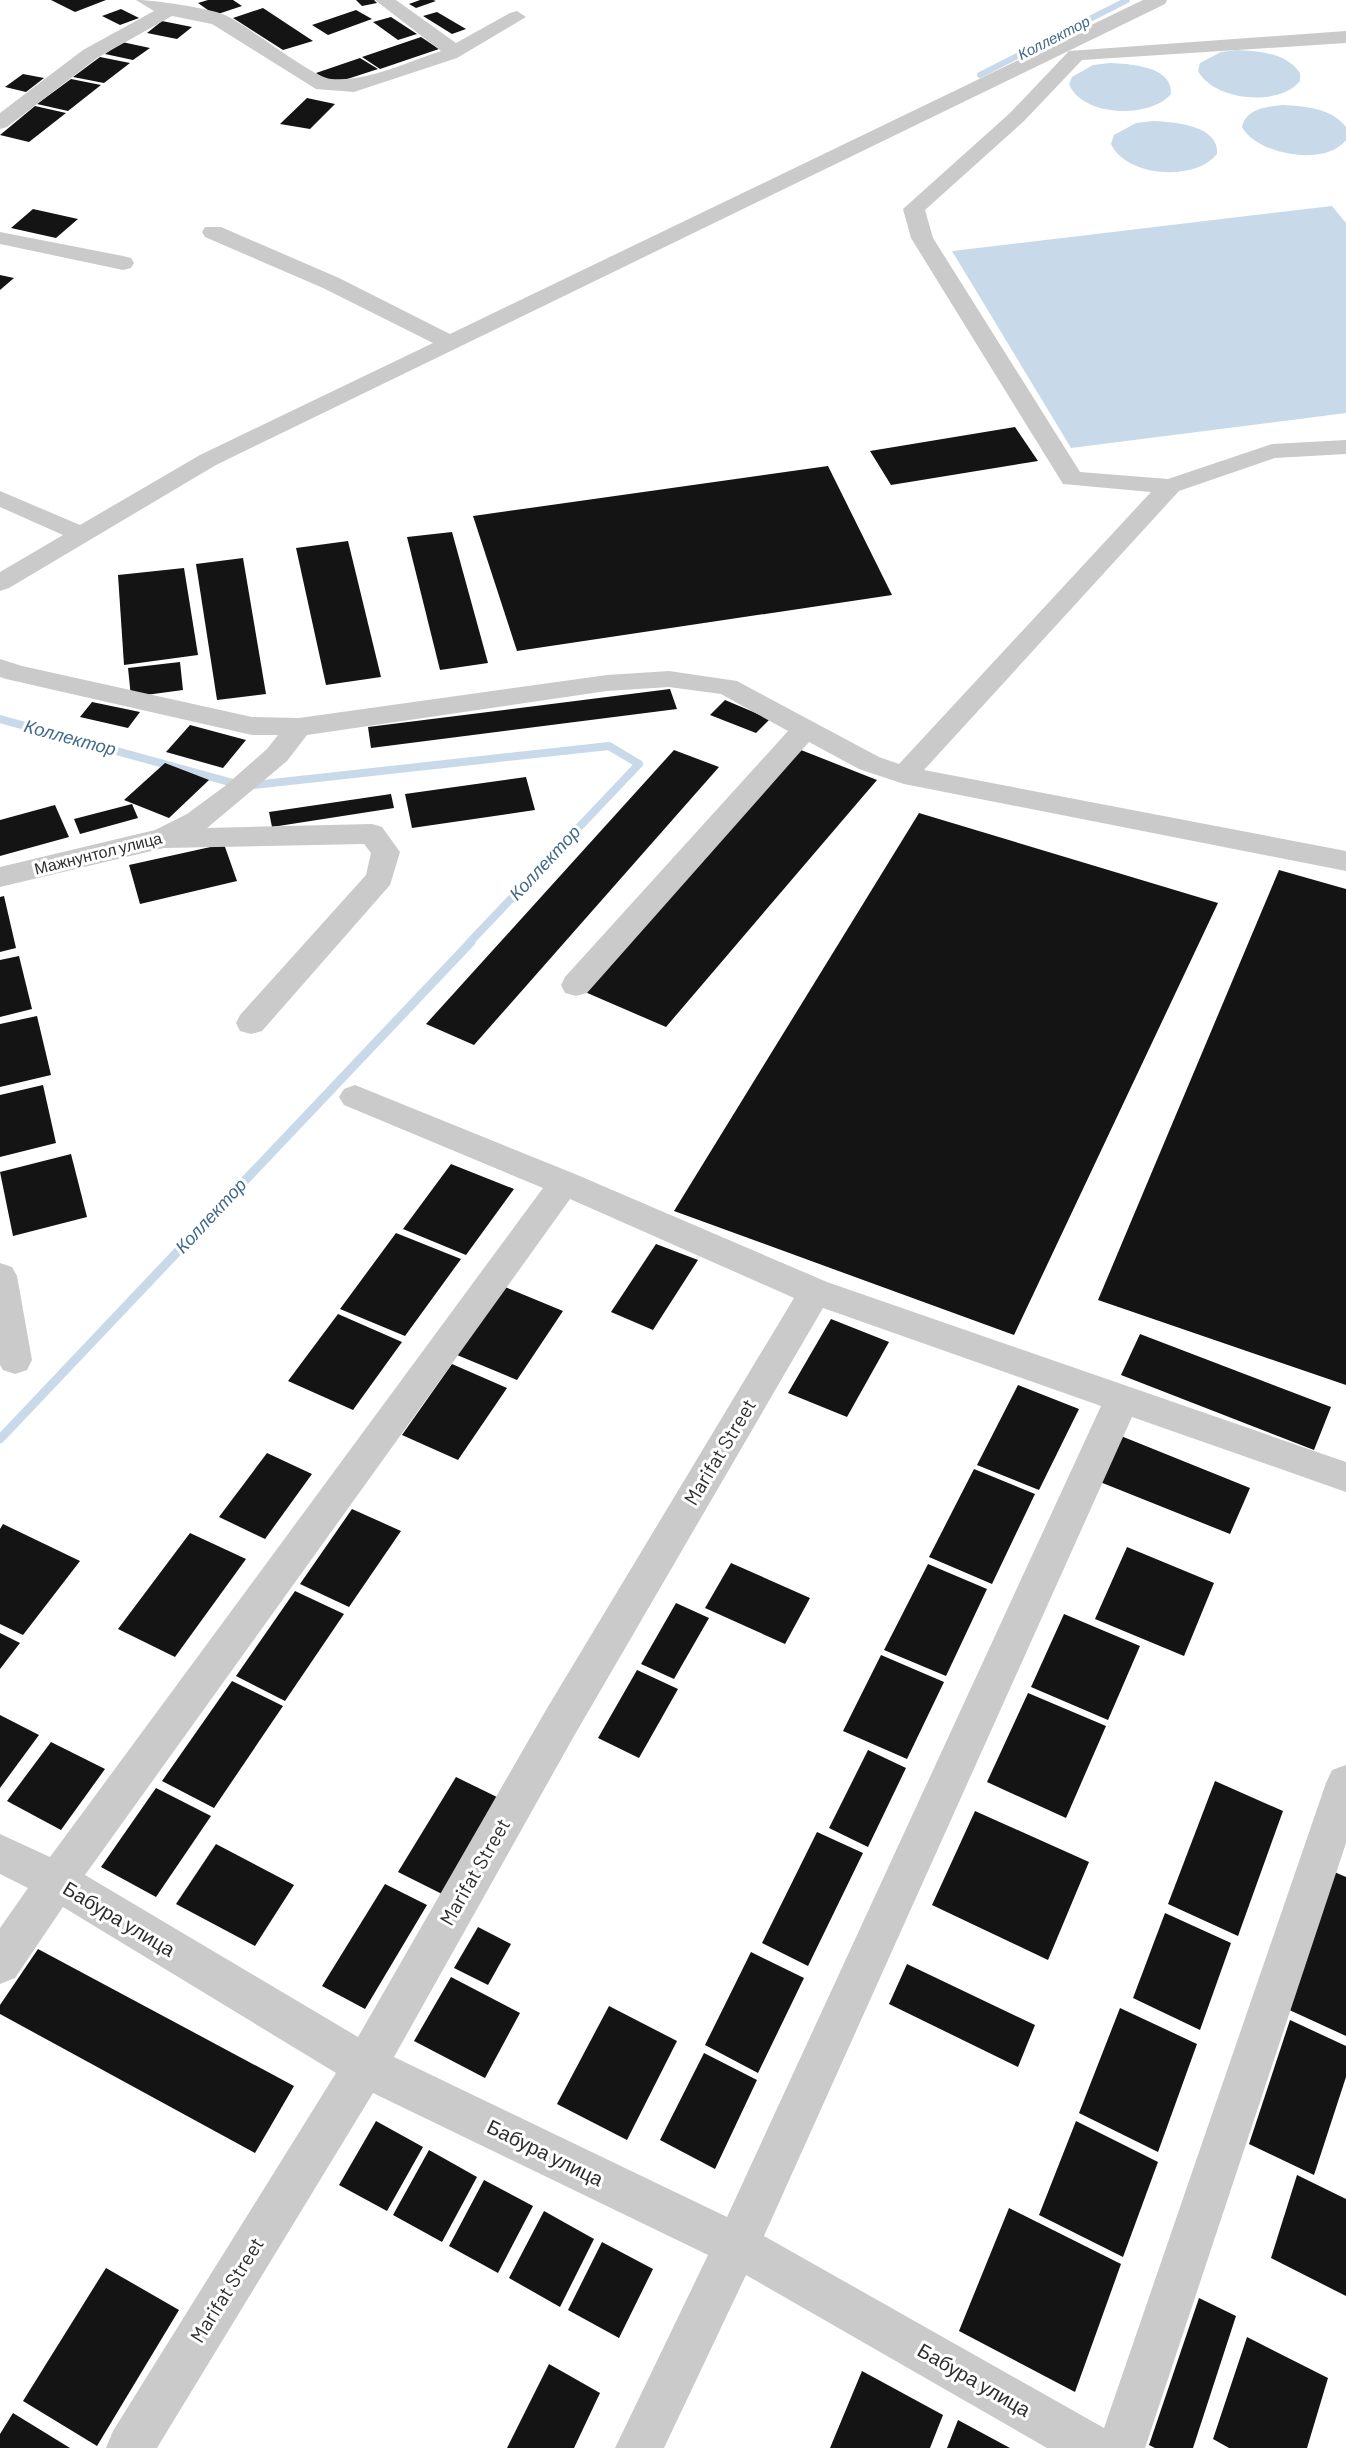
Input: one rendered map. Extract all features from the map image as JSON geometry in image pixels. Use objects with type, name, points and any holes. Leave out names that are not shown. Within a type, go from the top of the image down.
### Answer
[{"type":"street","points":[[145,0],[169,10],[218,19],[323,85],[354,86],[454,51],[517,17]]},
{"type":"street","points":[[384,0],[454,51]]},
{"type":"street","points":[[0,583],[208,460],[1158,0]]},
{"type":"street","points":[[0,123],[90,54],[169,10]]},
{"type":"street","points":[[1346,37],[1076,55],[1017,117],[914,209],[922,238],[1072,479],[1170,486],[1272,451],[1346,447]]},
{"type":"street","points":[[213,232],[331,283],[448,342]]},
{"type":"street","points":[[0,238],[123,263]]},
{"type":"street","points":[[904,775],[1170,486]]},
{"type":"street","points":[[0,498],[82,535]]},
{"type":"street","points":[[0,667],[15,673],[252,726],[299,727],[607,683],[669,679],[728,687],[869,763],[904,775],[1346,861]]},
{"type":"street","name":"Мажнунтол улица","points":[[0,877],[164,838],[197,820],[242,786],[277,755],[299,727]]},
{"type":"street","points":[[576,985],[806,728]]},
{"type":"street","points":[[164,838],[372,834],[386,852],[380,878],[251,1023]]},
{"type":"street","points":[[355,1097],[564,1183],[815,1292],[1346,1477]]},
{"type":"street","points":[[0,1964],[57,1881],[564,1183]]},
{"type":"street","points":[[0,1276],[15,1360]]},
{"type":"street","name":"Marifat Street","points":[[130,2448],[365,2066],[560,1723],[815,1292]]},
{"type":"street","points":[[639,2448],[737,2245],[1122,1399]]},
{"type":"street","points":[[1121,2448],[1346,1783]]},
{"type":"street","name":"Бабура улица","points":[[0,1852],[57,1881],[365,2066],[737,2245],[1093,2448]]},
{"type":"water","points":[[1237,50],[1263,52],[1280,57],[1300,73],[1300,81],[1277,95],[1247,97],[1218,89],[1206,81],[1198,71],[1200,63],[1221,52]]},
{"type":"water","points":[[1110,63],[1139,66],[1158,72],[1170,85],[1171,94],[1148,108],[1133,111],[1101,108],[1087,103],[1076,95],[1069,84],[1072,77],[1093,65]]},
{"type":"water","points":[[1282,105],[1308,107],[1333,116],[1346,127],[1346,140],[1336,148],[1323,153],[1292,154],[1262,145],[1250,137],[1242,127],[1248,116],[1257,110]]},
{"type":"water","points":[[1153,121],[1183,124],[1203,131],[1216,144],[1217,154],[1207,163],[1178,172],[1145,169],[1119,155],[1111,144],[1114,135],[1136,123]]},
{"type":"water","points":[[1332,206],[1346,223],[1346,413],[1071,448],[952,251]]},
{"type":"building","points":[[51,0],[106,0],[75,12]]},
{"type":"building","points":[[208,0],[233,0],[242,6],[215,15],[198,3]]},
{"type":"building","points":[[356,0],[374,0],[377,3],[362,6]]},
{"type":"building","points":[[420,0],[436,1],[416,8],[409,4]]},
{"type":"building","points":[[263,8],[313,41],[283,50],[233,18]]},
{"type":"building","points":[[121,9],[139,18],[120,25],[102,16]]},
{"type":"building","points":[[356,10],[372,19],[328,35],[312,25]]},
{"type":"building","points":[[437,12],[466,29],[452,34],[423,16]]},
{"type":"building","points":[[391,17],[417,34],[398,40],[373,22]]},
{"type":"building","points":[[162,21],[192,27],[177,39],[147,33]]},
{"type":"building","points":[[421,37],[439,49],[380,69],[362,57]]},
{"type":"building","points":[[122,42],[150,48],[133,60],[105,54]]},
{"type":"building","points":[[100,57],[130,63],[104,83],[73,77]]},
{"type":"building","points":[[360,58],[378,69],[332,84],[316,73]]},
{"type":"building","points":[[23,74],[44,78],[26,92],[5,87]]},
{"type":"building","points":[[71,79],[101,85],[68,111],[37,104]]},
{"type":"building","points":[[307,98],[335,104],[310,129],[280,124]]},
{"type":"building","points":[[35,106],[66,113],[29,142],[0,135]]},
{"type":"building","points":[[33,209],[78,219],[56,238],[11,228]]},
{"type":"building","points":[[0,275],[14,278],[0,290]]},
{"type":"building","points":[[1015,427],[1038,461],[891,485],[870,451]]},
{"type":"building","points":[[828,466],[892,595],[517,651],[473,516]]},
{"type":"building","points":[[452,532],[488,663],[440,670],[407,537]]},
{"type":"building","points":[[348,541],[381,677],[326,685],[296,548]]},
{"type":"building","points":[[243,558],[266,694],[217,700],[196,564]]},
{"type":"building","points":[[184,568],[198,655],[124,665],[118,575]]},
{"type":"building","points":[[180,662],[183,690],[131,697],[128,668]]},
{"type":"building","points":[[670,689],[677,709],[371,748],[368,727]]},
{"type":"building","points":[[725,700],[770,719],[756,733],[710,715]]},
{"type":"building","points":[[92,702],[140,712],[128,728],[80,717]]},
{"type":"building","points":[[190,725],[246,740],[223,768],[166,752]]},
{"type":"building","points":[[674,750],[719,767],[474,1045],[426,1024]]},
{"type":"building","points":[[801,750],[877,780],[666,1027],[585,992]]},
{"type":"building","points":[[165,763],[209,780],[169,818],[124,800]]},
{"type":"building","points":[[526,777],[535,810],[412,828],[405,794]]},
{"type":"building","points":[[391,794],[394,808],[272,827],[269,812]]},
{"type":"building","points":[[132,804],[138,818],[80,834],[74,819]]},
{"type":"building","points":[[55,805],[69,837],[0,856],[0,820]]},
{"type":"building","points":[[919,813],[1218,903],[1014,1335],[674,1211]]},
{"type":"building","points":[[224,844],[237,881],[140,904],[129,865]]},
{"type":"building","points":[[1279,870],[1346,889],[1346,1385],[1098,1300]]},
{"type":"building","points":[[4,896],[16,948],[0,952],[0,897]]},
{"type":"building","points":[[19,956],[32,1009],[0,1017],[0,960]]},
{"type":"building","points":[[37,1016],[51,1075],[0,1087],[0,1024]]},
{"type":"building","points":[[43,1085],[56,1143],[0,1157],[0,1095]]},
{"type":"building","points":[[71,1154],[87,1217],[13,1236],[0,1172]]},
{"type":"building","points":[[451,1164],[514,1189],[466,1255],[403,1229]]},
{"type":"building","points":[[396,1233],[461,1259],[405,1336],[340,1309]]},
{"type":"building","points":[[656,1244],[698,1260],[653,1330],[611,1312]]},
{"type":"building","points":[[505,1287],[563,1311],[517,1380],[457,1355]]},
{"type":"building","points":[[338,1314],[402,1342],[353,1410],[288,1381]]},
{"type":"building","points":[[831,1319],[889,1342],[847,1417],[788,1393]]},
{"type":"building","points":[[1140,1334],[1331,1407],[1314,1450],[1121,1375]]},
{"type":"building","points":[[452,1364],[507,1388],[458,1460],[402,1435]]},
{"type":"building","points":[[1018,1385],[1079,1409],[1039,1490],[977,1465]]},
{"type":"building","points":[[1121,1436],[1250,1488],[1230,1534],[1100,1482]]},
{"type":"building","points":[[267,1453],[312,1474],[265,1539],[219,1517]]},
{"type":"building","points":[[974,1469],[1035,1494],[992,1584],[929,1557]]},
{"type":"building","points":[[352,1509],[401,1531],[349,1607],[300,1584]]},
{"type":"building","points":[[3,1524],[80,1561],[23,1635],[0,1624],[0,1529]]},
{"type":"building","points":[[190,1533],[246,1559],[175,1657],[118,1629]]},
{"type":"building","points":[[1127,1547],[1214,1583],[1184,1656],[1095,1619]]},
{"type":"building","points":[[731,1563],[810,1598],[785,1644],[705,1608]]},
{"type":"building","points":[[928,1564],[987,1589],[946,1676],[884,1650]]},
{"type":"building","points":[[295,1591],[344,1614],[285,1701],[236,1676]]},
{"type":"building","points":[[676,1603],[709,1618],[674,1679],[641,1664]]},
{"type":"building","points":[[1064,1614],[1140,1646],[1108,1720],[1031,1687]]},
{"type":"building","points":[[0,1633],[20,1643],[0,1669]]},
{"type":"building","points":[[881,1655],[944,1682],[907,1759],[843,1731]]},
{"type":"building","points":[[637,1670],[678,1689],[639,1758],[598,1738]]},
{"type":"building","points":[[232,1681],[283,1706],[214,1808],[162,1781]]},
{"type":"building","points":[[1028,1693],[1106,1726],[1066,1818],[987,1782]]},
{"type":"building","points":[[0,1715],[39,1735],[0,1788]]},
{"type":"building","points":[[51,1742],[105,1769],[61,1830],[7,1801]]},
{"type":"building","points":[[868,1750],[906,1768],[868,1847],[829,1828]]},
{"type":"building","points":[[456,1777],[499,1798],[442,1894],[398,1872]]},
{"type":"building","points":[[1215,1781],[1283,1811],[1238,1936],[1168,1904]]},
{"type":"building","points":[[156,1788],[211,1816],[156,1897],[101,1867]]},
{"type":"building","points":[[975,1811],[1089,1862],[1048,1960],[932,1905]]},
{"type":"building","points":[[817,1832],[863,1853],[808,1966],[762,1943]]},
{"type":"building","points":[[216,1844],[294,1885],[255,1946],[176,1904]]},
{"type":"building","points":[[1332,1871],[1346,1877],[1346,2036],[1285,2008]]},
{"type":"building","points":[[385,1884],[427,1905],[365,2009],[322,1986]]},
{"type":"building","points":[[1165,1913],[1231,1943],[1200,2030],[1133,1998]]},
{"type":"building","points":[[478,1927],[511,1944],[488,1985],[454,1968]]},
{"type":"building","points":[[38,1949],[294,2086],[255,2153],[0,2014],[0,2005]]},
{"type":"building","points":[[751,1952],[804,1978],[758,2073],[705,2045]]},
{"type":"building","points":[[907,1964],[1035,2025],[1018,2067],[889,2004]]},
{"type":"building","points":[[451,1977],[520,2013],[485,2078],[414,2041]]},
{"type":"building","points":[[609,2006],[677,2041],[627,2140],[557,2104]]},
{"type":"building","points":[[1120,2008],[1197,2044],[1158,2152],[1079,2113]]},
{"type":"building","points":[[1290,2020],[1346,2046],[1346,2077],[1314,2175],[1249,2144]]},
{"type":"building","points":[[704,2053],[757,2080],[715,2169],[660,2140]]},
{"type":"building","points":[[376,2121],[423,2147],[387,2211],[339,2185]]},
{"type":"building","points":[[1076,2121],[1158,2162],[1123,2257],[1039,2215]]},
{"type":"building","points":[[429,2150],[477,2177],[442,2242],[393,2215]]},
{"type":"building","points":[[1297,2175],[1346,2199],[1346,2296],[1271,2258]]},
{"type":"building","points":[[484,2180],[533,2206],[498,2273],[449,2246]]},
{"type":"building","points":[[1009,2208],[1121,2264],[1075,2392],[959,2331]]},
{"type":"building","points":[[544,2211],[594,2239],[560,2307],[509,2278]]},
{"type":"building","points":[[602,2242],[653,2269],[619,2338],[568,2310]]},
{"type":"building","points":[[106,2268],[179,2310],[97,2446],[23,2401]]},
{"type":"building","points":[[1199,2298],[1236,2316],[1193,2448],[1155,2448],[1149,2445]]},
{"type":"building","points":[[1247,2337],[1328,2378],[1307,2448],[1229,2448],[1213,2439]]},
{"type":"building","points":[[549,2364],[600,2393],[574,2448],[507,2448]]},
{"type":"building","points":[[862,2371],[943,2415],[930,2448],[830,2448]]},
{"type":"building","points":[[13,2413],[70,2448],[0,2448],[0,2434]]},
{"type":"building","points":[[958,2420],[1010,2448],[947,2448]]},
{"type":"waterway","name":"Коллектор","points":[[980,75],[1127,0]]},
{"type":"waterway","name":"Коллектор","points":[[0,719],[244,786],[609,746],[639,764],[469,943]]},
{"type":"waterway","name":"Коллектор","points":[[0,1439],[471,942]]}]
